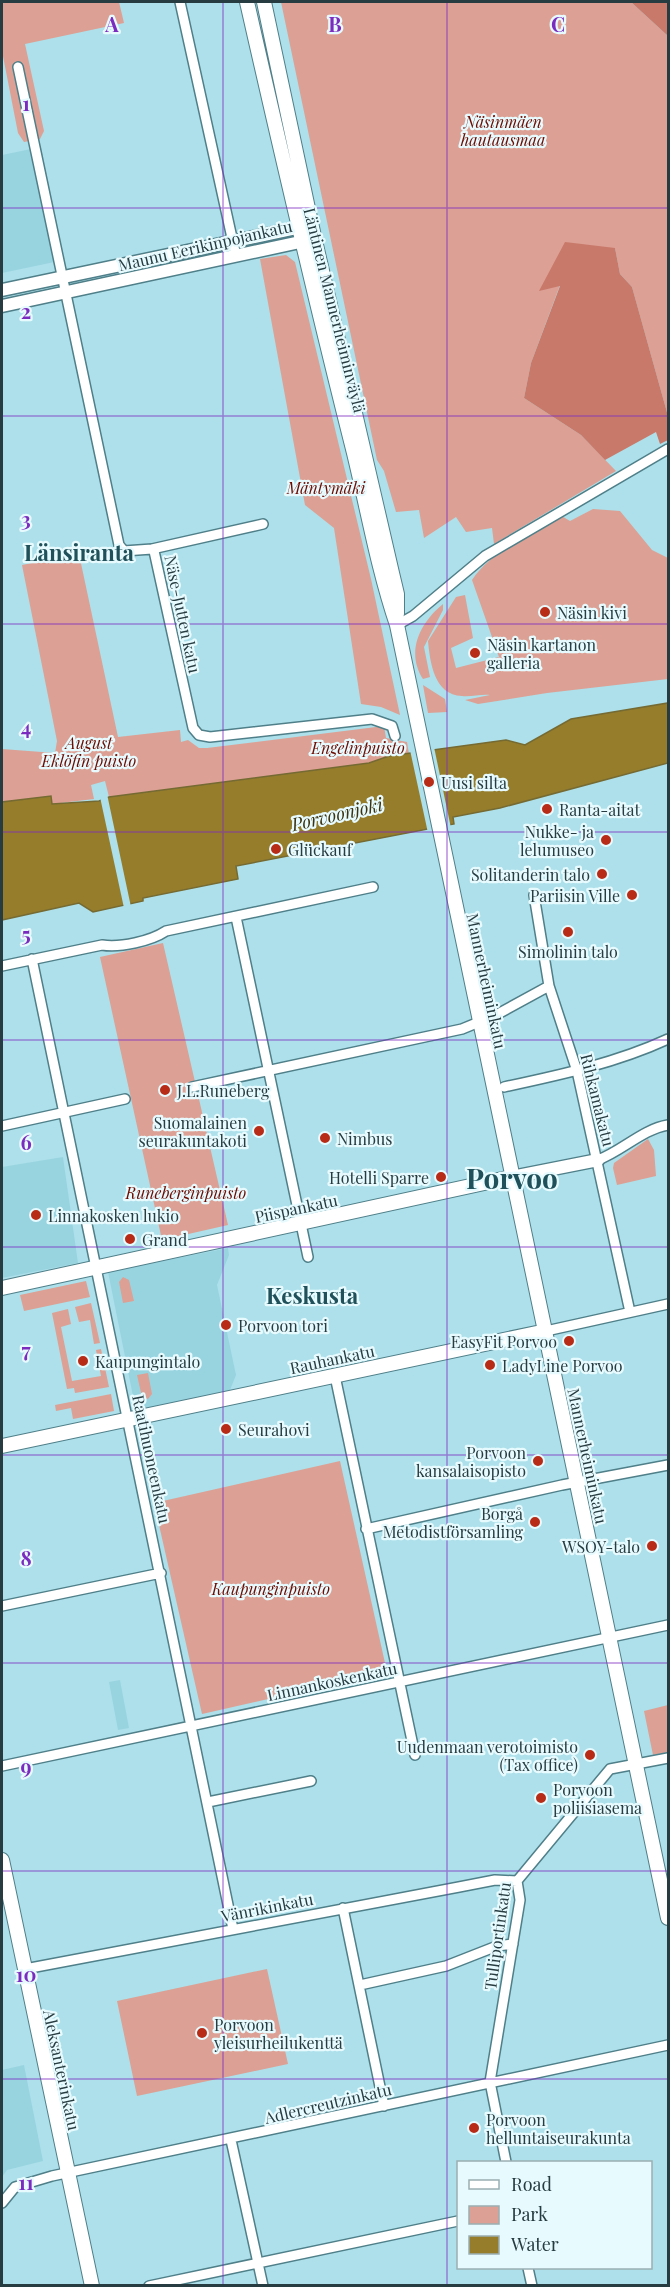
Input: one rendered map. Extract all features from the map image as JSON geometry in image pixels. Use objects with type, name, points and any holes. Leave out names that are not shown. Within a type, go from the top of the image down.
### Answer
[{"type":"main road","name":"Läntinen Mannerheiminväylä","points":[[246,2],[300,242],[358,470],[387,596],[397,625],[432,790]]},
{"type":"main road","name":"Läntinen Mannerheiminväylä","points":[[264,2],[313,232],[397,594],[397,625]]},
{"type":"main road","name":"Mannerheiminkatu","points":[[432,790],[478,1023],[546,1331],[669,1918]]},
{"type":"main road","name":"Piispankatu","points":[[2,1288],[512,1177]]},
{"type":"main road","name":"Rauhankatu","points":[[2,1446],[546,1331]]},
{"type":"main road","name":"Aleksanterinkatu","points":[[2,1860],[92,2286]]},
{"type":"street","points":[[180,2],[236,256]]},
{"type":"street","points":[[18,67],[65,293]]},
{"type":"street","name":"Maunu Eerikinpojankatu","points":[[2,290],[297,228],[313,232]]},
{"type":"street","name":"Maunu Eerikinpojankatu","points":[[2,306],[300,242],[313,232]]},
{"type":"street","name":"Näse-Jutten katu","points":[[65,293],[119,545],[124,551],[152,549],[158,564],[195,732],[210,737],[372,719],[392,726],[395,736]]},
{"type":"street","points":[[397,625],[413,616],[485,556],[669,449]]},
{"type":"street","points":[[152,549],[263,524]]},
{"type":"street","points":[[2,966],[102,945],[111,946],[135,941],[158,936],[166,931],[373,887]]},
{"type":"street","name":"Rihkamakatu","points":[[534,895],[549,986],[577,1071],[630,1312]]},
{"type":"street","points":[[236,917],[308,1257]]},
{"type":"street","name":"Raatihuoneenkatu","points":[[32,959],[233,1929]]},
{"type":"street","points":[[192,1087],[478,1023],[549,986]]},
{"type":"street","points":[[504,1087],[577,1071],[636,1054],[669,1039]]},
{"type":"street","points":[[2,1126],[125,1099]]},
{"type":"street","points":[[598,1160],[620,1151],[660,1126],[669,1125]]},
{"type":"street","name":"Piispankatu","points":[[512,1177],[598,1160]]},
{"type":"street","name":"Rauhankatu","points":[[546,1331],[669,1304]]},
{"type":"street","points":[[335,1376],[415,1755]]},
{"type":"street","points":[[366,1529],[669,1465]]},
{"type":"street","points":[[2,1606],[160,1573]]},
{"type":"street","name":"Linnankoskenkatu","points":[[2,1766],[669,1625]]},
{"type":"street","name":"Tulliportinkatu","points":[[506,2161],[490,2082],[520,1900],[517,1881],[609,1769],[669,1758]]},
{"type":"street","points":[[208,1802],[311,1781]]},
{"type":"street","name":"Vänrikinkatu","points":[[25,1969],[495,1880],[517,1881]]},
{"type":"street","points":[[343,1908],[384,2106]]},
{"type":"street","points":[[360,1985],[446,1966],[497,1946],[513,1944]]},
{"type":"street","name":"Adlercreutzinkatu","points":[[2,2203],[15,2187],[68,2174],[669,2045]]},
{"type":"street","points":[[231,2140],[263,2286]]},
{"type":"street","points":[[149,2286],[457,2221]]},
{"type":"street","points":[[528,2269],[532,2286]]},
{"type":"shaded area","points":[[631,2],[668,2],[668,36]]},
{"type":"shaded area","points":[[41,147],[64,260],[2,273],[2,155]]},
{"type":"shaded area","points":[[565,242],[615,248],[620,274],[632,287],[668,416],[668,440],[660,444],[656,432],[605,460],[581,435],[524,398],[531,363],[560,286],[539,291]]},
{"type":"shaded area","name":"Linnakosken lukio","points":[[63,1157],[78,1263],[2,1278],[2,1167]]},
{"type":"shaded area","points":[[228,1248],[229,1255],[217,1285],[236,1375],[230,1390],[136,1411],[108,1272]]},
{"type":"shaded area","points":[[120,1680],[129,1728],[118,1730],[109,1682]]},
{"type":"shaded area","points":[[24,2065],[43,2161],[7,2170],[2,2177],[2,2070]]},
{"type":"green space","points":[[2,2],[119,2],[124,23],[25,44],[44,131],[40,139],[24,142],[18,133],[2,51]]},
{"type":"green space","name":"Näsinmäen hautausmaa","points":[[281,2],[631,2],[668,36],[668,416],[632,287],[620,274],[615,248],[540,290],[560,285],[531,363],[524,398],[581,435],[616,471],[494,544],[492,528],[466,532],[456,517],[424,538],[419,510],[396,512],[384,471],[377,460]]},
{"type":"green space","name":"Mäntymäki","points":[[286,255],[295,262],[371,579],[400,715],[381,707],[361,704],[334,528],[305,505],[260,259]]},
{"type":"green space","points":[[593,509],[620,511],[652,550],[668,558],[668,679],[547,693],[478,704],[465,700],[490,695],[462,696],[445,690],[435,676],[428,641],[456,597],[465,595],[473,638],[451,648],[456,668],[499,657],[472,580],[490,560],[512,543],[560,515],[570,521]]},
{"type":"green space","name":"August Eklöfin puisto","points":[[79,554],[118,737],[180,730],[181,742],[188,740],[199,748],[207,748],[384,726],[386,738],[407,742],[409,754],[369,763],[109,797],[105,781],[91,785],[94,799],[52,804],[51,796],[2,802],[2,749],[55,753],[57,741],[22,565]]},
{"type":"green space","points":[[443,604],[443,610],[424,647],[430,677],[423,679],[415,658],[418,638],[428,619]]},
{"type":"green space","points":[[423,685],[445,699],[447,712],[428,713]]},
{"type":"green space","name":"Runeberginpuisto","points":[[163,943],[228,1225],[162,1240],[100,957]]},
{"type":"green space","points":[[648,1139],[654,1150],[656,1176],[617,1185],[614,1163]]},
{"type":"green space","points":[[123,1277],[129,1280],[134,1301],[123,1303],[119,1282]]},
{"type":"green space","points":[[86,1281],[90,1297],[24,1311],[20,1295]]},
{"type":"green space","points":[[91,1303],[100,1343],[94,1344],[90,1320],[79,1322],[75,1307]]},
{"type":"green space","points":[[68,1309],[71,1324],[61,1327],[72,1381],[101,1376],[96,1350],[101,1349],[109,1387],[75,1393],[74,1388],[67,1389],[52,1313]]},
{"type":"green space","points":[[148,1373],[152,1394],[148,1399],[142,1397],[137,1375]]},
{"type":"green space","points":[[111,1394],[114,1411],[73,1419],[71,1408],[56,1411],[55,1405]]},
{"type":"green space","name":"Kaupunginpuisto","points":[[340,1461],[387,1672],[202,1714],[154,1503]]},
{"type":"green space","points":[[668,1705],[668,1752],[653,1755],[644,1711]]},
{"type":"green space","name":"Porvoon yleisurheilukenttä","points":[[267,1969],[288,2064],[137,2096],[117,2001]]},
{"type":"water","name":"Porvoonjoki","points":[[668,703],[668,763],[500,808],[453,817],[454,824],[236,866],[238,879],[143,898],[143,901],[93,912],[79,903],[2,920],[2,802],[51,796],[52,804],[99,801],[109,797],[369,763],[389,756],[506,740],[525,745],[571,719]]},
{"type":"pier","points":[[434,747],[451,828],[428,833],[410,750]]},
{"type":"pier","points":[[107,794],[131,907],[124,908],[100,797]]},
{"type":"place","name":"Näsin kivi","points":[[545,612]]},
{"type":"place","name":"Näsin kartanon galleria","points":[[475,653]]},
{"type":"place","name":"Uusi silta","points":[[429,782]]},
{"type":"place","name":"Ranta-aitat","points":[[547,809]]},
{"type":"place","name":"Nukke- ja lelumuseo","points":[[606,840]]},
{"type":"place","name":"Glückauf","points":[[276,849]]},
{"type":"place","name":"Solitanderin talo","points":[[602,874]]},
{"type":"place","name":"Pariisin Ville","points":[[632,895]]},
{"type":"place","name":"Simolinin talo","points":[[568,932]]},
{"type":"place","name":"J.L.Runeberg","points":[[165,1090]]},
{"type":"place","name":"Suomalainen seurakuntakoti","points":[[259,1131]]},
{"type":"place","name":"Nimbus","points":[[325,1138]]},
{"type":"place","name":"Hotelli Sparre","points":[[441,1177]]},
{"type":"place","name":"Linnakosken lukio","points":[[36,1215]]},
{"type":"place","name":"Grand","points":[[130,1239]]},
{"type":"place","name":"Porvoon tori","points":[[226,1325]]},
{"type":"place","name":"EasyFit Porvoo","points":[[569,1341]]},
{"type":"place","name":"Kaupungintalo","points":[[83,1361]]},
{"type":"place","name":"LadyLine Porvoo","points":[[490,1365]]},
{"type":"place","name":"Seurahovi","points":[[226,1429]]},
{"type":"place","name":"Porvoon kansalaisopisto","points":[[538,1461]]},
{"type":"place","name":"Borgå Metodistförsamling","points":[[535,1522]]},
{"type":"place","name":"WSOY-talo","points":[[652,1546]]},
{"type":"place","name":"Uudenmaan verotoimisto (Tax office)","points":[[590,1755]]},
{"type":"place","name":"Porvoon poliisiasema","points":[[541,1798]]},
{"type":"place","name":"Porvoon yleisurheilukenttä","points":[[202,2033]]},
{"type":"place","name":"Porvoon helluntaiseurakunta","points":[[474,2128]]},
{"type":"district","name":"Länsiranta","points":[[79,552]]},
{"type":"district","name":"Porvoo","points":[[512,1177]]},
{"type":"district","name":"Keskusta","points":[[312,1295]]},
{"type":"park label","name":"Engelinpuisto","points":[[358,747]]}]
